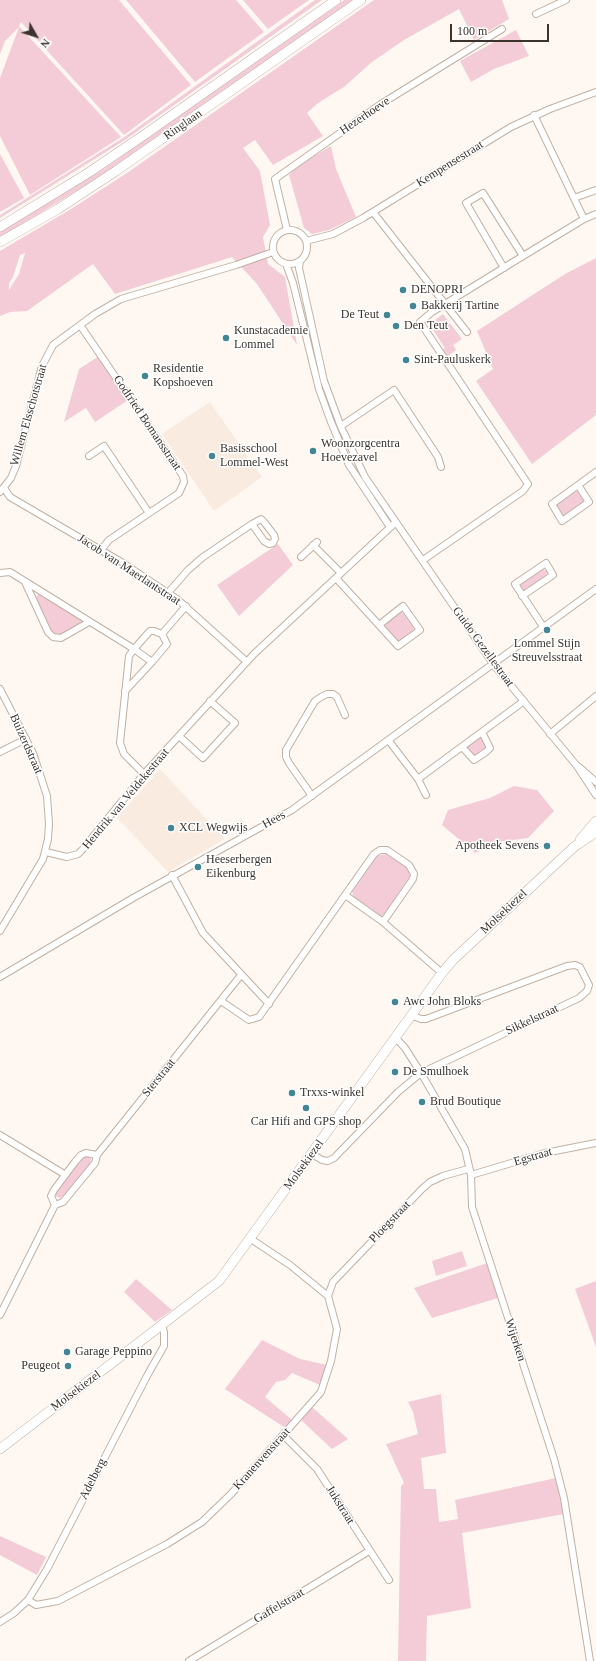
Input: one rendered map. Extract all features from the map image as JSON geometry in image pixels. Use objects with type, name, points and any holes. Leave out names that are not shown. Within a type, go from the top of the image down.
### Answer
[{"type":"main road","name":"Ringlaan","points":[[0,227],[125,148],[336,0]]},
{"type":"main road","name":"Ringlaan","points":[[0,242],[58,209],[116,171],[361,0]]},
{"type":"main road","name":"Molsekiezel","points":[[0,1448],[162,1326],[219,1281],[251,1240],[442,973],[453,960],[574,847],[596,821]]},
{"type":"main road","name":"Molsekiezel","points":[[574,847],[596,832]]},
{"type":"street","points":[[536,14],[566,0]]},
{"type":"street","name":"Hezerhoeve","points":[[287,230],[275,179],[382,104],[502,29]]},
{"type":"street","name":"Kempensestraat","points":[[306,241],[333,234],[374,212],[511,127],[534,115],[596,92]]},
{"type":"street","points":[[534,115],[584,219]]},
{"type":"street","points":[[574,198],[596,190]]},
{"type":"street","points":[[504,268],[466,204],[483,193],[523,256]]},
{"type":"street","points":[[374,212],[467,332]]},
{"type":"street","points":[[423,560],[523,491],[528,484],[420,322],[445,304],[523,256],[584,219],[596,214]]},
{"type":"street","points":[[287,230],[296,231],[306,241],[306,252],[300,261],[286,264],[278,260],[273,252],[275,238],[287,230]]},
{"type":"street","name":"Willem Elsschotstraat","points":[[2,490],[16,466],[47,354],[53,345],[95,314],[121,299],[236,265],[273,252]]},
{"type":"street","name":"Guido Gezellestraat","points":[[300,261],[298,268],[324,381],[341,426],[365,477],[494,664],[577,766],[596,795]]},
{"type":"street","points":[[286,264],[297,298],[309,351],[323,402],[337,438],[359,481],[390,527]]},
{"type":"street","points":[[297,298],[305,296]]},
{"type":"street","name":"Godfried Bomansstraat","points":[[80,325],[183,476],[184,482],[178,492],[109,540],[100,551]]},
{"type":"street","points":[[309,351],[317,350]]},
{"type":"street","points":[[341,426],[394,390],[438,457],[441,467]]},
{"type":"street","points":[[89,456],[104,446],[149,513]]},
{"type":"street","points":[[578,485],[589,502],[562,520],[552,504],[578,485],[596,472]]},
{"type":"street","points":[[359,481],[365,477]]},
{"type":"street","name":"Jacob van Maerlantstraat","points":[[2,490],[10,497],[168,593],[186,606],[247,662]]},
{"type":"street","name":"Hendrik van Veldekestraat","points":[[46,852],[61,856],[78,854],[91,841],[144,774],[247,662],[396,522]]},
{"type":"street","points":[[168,593],[188,570],[204,557],[252,524]]},
{"type":"street","points":[[301,557],[315,544],[338,576],[379,625],[398,646],[420,630],[403,606],[379,625]]},
{"type":"street","points":[[522,596],[553,574],[546,563],[515,584],[522,596],[544,628]]},
{"type":"street","points":[[0,573],[10,572],[134,649],[152,662]]},
{"type":"street","points":[[25,582],[48,632],[53,638],[61,638],[89,622]]},
{"type":"street","name":"Hees","points":[[0,978],[172,876],[292,810],[389,741],[596,589]]},
{"type":"street","points":[[162,634],[186,606]]},
{"type":"street","points":[[125,691],[167,644],[162,634],[150,631],[129,656],[125,691],[120,743],[121,749],[144,774]]},
{"type":"street","name":"Buizerdstraat","points":[[0,689],[33,753],[46,796],[49,824],[46,852],[38,870],[2,924],[0,931]]},
{"type":"street","points":[[312,796],[289,763],[286,757],[286,750],[315,701],[321,697],[327,694],[333,694],[346,715]]},
{"type":"street","points":[[550,734],[596,696]]},
{"type":"street","points":[[179,736],[203,758],[235,723],[210,701]]},
{"type":"street","points":[[418,779],[524,701]]},
{"type":"street","points":[[462,747],[474,760],[486,752],[490,748],[482,732]]},
{"type":"street","points":[[0,752],[26,739]]},
{"type":"street","points":[[389,741],[418,779],[426,795]]},
{"type":"street","name":"Guido Gezellestraat","points":[[577,766],[596,782]]},
{"type":"street","points":[[220,1001],[249,1020],[259,1017],[374,854],[380,850],[387,850],[413,869],[413,879],[383,922]]},
{"type":"street","points":[[172,876],[203,933],[269,1004]]},
{"type":"street","points":[[345,895],[383,922],[442,973]]},
{"type":"street","name":"Sikkelstraat","points":[[312,1154],[322,1160],[328,1161],[334,1158],[398,1092],[421,1073],[579,998],[587,991],[589,985],[580,967],[575,965],[567,966],[426,1018],[421,1019],[411,1015]]},
{"type":"street","name":"Sterstraat","points":[[0,1315],[55,1205],[63,1202],[95,1163],[97,1155],[241,975]]},
{"type":"street","name":"Wijerken","points":[[395,1038],[405,1048],[421,1073],[462,1144],[468,1158],[472,1207],[562,1487],[590,1661]]},
{"type":"street","points":[[0,1135],[64,1174]]},
{"type":"street","name":"Egstraat","points":[[469,1172],[545,1153],[596,1144]]},
{"type":"street","name":"Sterstraat","points":[[55,1205],[51,1196],[64,1174],[80,1155],[86,1153],[97,1155]]},
{"type":"street","name":"Ploegstraat","points":[[328,1296],[333,1282],[422,1189],[430,1182],[443,1176],[469,1172]]},
{"type":"street","points":[[251,1240],[290,1265],[328,1296]]},
{"type":"street","name":"Kranenvenstraat","points":[[28,1600],[36,1605],[58,1600],[181,1537],[211,1515],[316,1400],[325,1384],[337,1329],[328,1296]]},
{"type":"street","name":"Adelberg","points":[[0,1622],[14,1613],[28,1600],[47,1569],[164,1346],[165,1336],[162,1326]]},
{"type":"street","name":"Jukstraat","points":[[283,1435],[317,1469],[389,1580]]},
{"type":"street","name":"Gaffelstraat","points":[[189,1661],[369,1551]]},
{"type":"shaded area","points":[[0,0],[119,0],[191,85],[124,135],[21,22],[19,26],[121,137],[30,195],[0,136],[0,78],[19,27],[5,41],[0,54]]},
{"type":"shaded area","points":[[126,0],[236,0],[264,32],[195,82]]},
{"type":"shaded area","points":[[243,0],[309,0],[268,29]]},
{"type":"shaded area","points":[[315,0],[322,0],[125,140],[0,218],[0,215],[123,138]]},
{"type":"shaded area","points":[[344,0],[353,0],[115,167],[0,238],[0,231],[105,168]]},
{"type":"shaded area","points":[[374,0],[502,0],[509,19],[474,40],[459,9],[404,40],[372,62],[344,87],[318,103],[307,113],[323,136],[273,165],[255,140],[243,148],[260,171],[270,225],[263,237],[268,264],[285,277],[297,345],[257,284],[232,257],[115,294],[93,264],[27,311],[10,312],[0,316],[0,251],[71,209],[127,173]],"holes":[[[25,253],[19,274],[9,290],[9,283],[13,277],[20,255]]]},
{"type":"shaded area","points":[[516,30],[529,56],[494,69],[471,82],[460,61]]},
{"type":"shaded area","points":[[331,146],[336,169],[356,217],[329,230],[312,234],[304,228],[289,175],[298,166]]},
{"type":"shaded area","points":[[0,154],[24,198],[0,212]]},
{"type":"shaded area","points":[[596,258],[596,415],[532,464],[476,381],[493,369],[477,331],[565,274]]},
{"type":"shaded area","points":[[443,314],[462,339],[453,345],[456,350],[447,357],[443,349],[445,348],[431,327],[433,326],[431,323]]},
{"type":"shaded area","points":[[99,356],[128,400],[95,422],[86,408],[64,422],[79,369]]},
{"type":"shaded area","name":"Basisschool Lommel-West","points":[[210,402],[262,477],[214,511],[162,434]]},
{"type":"shaded area","points":[[577,491],[583,499],[583,503],[566,515],[560,515],[556,507],[558,504]]},
{"type":"shaded area","points":[[278,544],[293,565],[239,616],[217,585]]},
{"type":"shaded area","points":[[542,569],[547,571],[546,577],[524,591],[521,590],[519,586],[520,583]]},
{"type":"shaded area","points":[[38,594],[81,619],[81,624],[61,635],[52,635],[35,598]]},
{"type":"shaded area","points":[[402,612],[414,627],[413,632],[401,641],[397,641],[386,628],[385,624]]},
{"type":"shaded area","points":[[479,737],[483,739],[488,748],[475,757],[467,747]]},
{"type":"shaded area","name":"XCL Wegwijs","points":[[160,769],[225,839],[168,872],[117,818]]},
{"type":"shaded area","points":[[514,786],[537,790],[554,811],[528,838],[497,842],[475,853],[442,825],[448,810],[490,798]]},
{"type":"shaded area","points":[[387,854],[408,868],[410,876],[385,913],[382,916],[378,916],[354,899],[352,892],[376,856]]},
{"type":"shaded area","points":[[83,1156],[91,1159],[90,1164],[65,1196],[59,1198],[56,1196],[56,1191]]},
{"type":"shaded area","points":[[462,1251],[467,1266],[436,1276],[432,1261]]},
{"type":"shaded area","points":[[487,1263],[498,1298],[432,1318],[414,1288]]},
{"type":"shaded area","points":[[136,1279],[172,1310],[155,1322],[124,1292]]},
{"type":"shaded area","points":[[596,1281],[596,1347],[575,1289]]},
{"type":"shaded area","points":[[262,1340],[300,1359],[327,1365],[320,1385],[292,1373],[285,1380],[276,1382],[265,1397],[292,1420],[284,1427],[225,1389]]},
{"type":"shaded area","points":[[441,1394],[446,1453],[421,1458],[424,1489],[436,1489],[439,1522],[458,1519],[455,1500],[556,1478],[564,1514],[462,1533],[471,1608],[427,1616],[426,1661],[398,1661],[401,1486],[404,1483],[386,1444],[418,1434],[413,1412],[408,1402]]},
{"type":"shaded area","points":[[312,1407],[348,1439],[332,1449],[301,1420]]},
{"type":"shaded area","points":[[0,1536],[46,1557],[37,1575],[0,1555]]},
{"type":"place","name":"DENOPRI","points":[[403,290]]},
{"type":"place","name":"Bakkerij Tartine","points":[[413,306]]},
{"type":"place","name":"De Teut","points":[[387,315]]},
{"type":"place","name":"Den Teut","points":[[396,326]]},
{"type":"place","name":"Kunstacademie Lommel","points":[[226,338]]},
{"type":"place","name":"Sint-Pauluskerk","points":[[406,360]]},
{"type":"place","name":"Residentie Kopshoeven","points":[[145,376]]},
{"type":"place","name":"Woonzorgcentra Hoevezavel","points":[[313,451]]},
{"type":"place","name":"Basisschool Lommel-West","points":[[212,456]]},
{"type":"place","name":"Lommel Stijn Streuvelsstraat","points":[[547,630]]},
{"type":"place","name":"XCL Wegwijs","points":[[171,828]]},
{"type":"place","name":"Apotheek Sevens","points":[[547,846]]},
{"type":"place","name":"Heeserbergen Eikenburg","points":[[198,867]]},
{"type":"place","name":"Awc John Bloks","points":[[395,1002]]},
{"type":"place","name":"De Smulhoek","points":[[395,1072]]},
{"type":"place","name":"Trxxs-winkel","points":[[292,1093]]},
{"type":"place","name":"Brud Boutique","points":[[422,1102]]},
{"type":"place","name":"Car Hifi and GPS shop","points":[[306,1108]]},
{"type":"place","name":"Garage Peppino","points":[[67,1352]]},
{"type":"place","name":"Peugeot","points":[[68,1366]]}]
